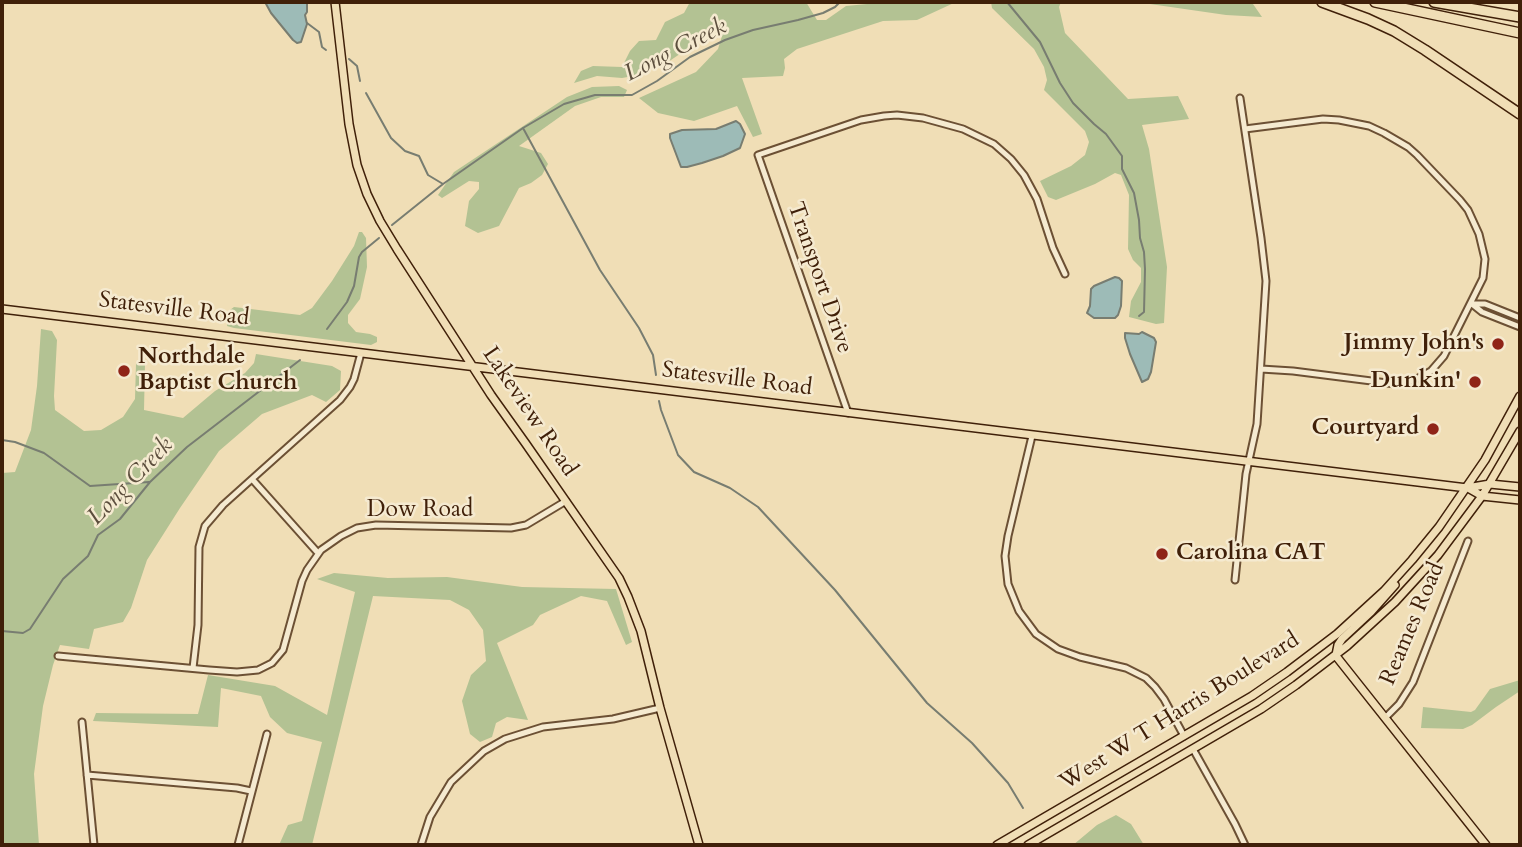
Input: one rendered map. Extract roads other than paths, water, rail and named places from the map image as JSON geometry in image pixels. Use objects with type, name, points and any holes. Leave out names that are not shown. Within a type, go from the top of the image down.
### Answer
[{"type":"highway","points":[[1322,2],[1394,31],[1520,114]]},
{"type":"highway","points":[[1375,2],[1520,33]]},
{"type":"highway","points":[[1434,2],[1520,17]]},
{"type":"main road","name":"Lakeview Road","points":[[335,2],[349,124],[364,186],[388,235],[491,395],[608,562],[628,597],[641,631],[699,845]]},
{"type":"main road","name":"Statesville Road","points":[[2,309],[1467,488],[1490,484],[1520,487]]},
{"type":"main road","name":"West W T Harris Boulevard","points":[[996,845],[1252,696],[1321,647],[1368,606],[1412,560],[1467,488],[1504,429],[1520,396]]},
{"type":"main road","name":"West W T Harris Boulevard","points":[[1028,845],[1270,704],[1336,656],[1380,617],[1438,555],[1490,484],[1520,431]]},
{"type":"main road","name":"Statesville Road","points":[[1467,488],[1482,496],[1520,500]]},
{"type":"main road","points":[[1336,656],[1342,639],[1383,600],[1412,560]]},
{"type":"main road","name":"Reames Road","points":[[1336,656],[1486,845]]},
{"type":"street","points":[[1235,580],[1246,474],[1258,424],[1265,273],[1240,99]]},
{"type":"street","name":"Transport Drive","points":[[848,413],[758,155],[861,120],[884,116],[916,117],[963,129],[994,144],[1012,159],[1024,175],[1037,198],[1053,248],[1065,274]]},
{"type":"street","points":[[1245,130],[1323,119],[1369,126],[1384,133],[1408,147],[1468,210],[1483,245],[1485,268],[1472,303],[1438,363],[1415,380],[1395,384],[1261,369]]},
{"type":"street","points":[[1472,303],[1485,304],[1520,318]]},
{"type":"street","points":[[1472,303],[1482,312],[1520,327]]},
{"type":"street","points":[[193,668],[198,625],[202,532],[212,516],[346,393],[354,379],[361,353]]},
{"type":"street","points":[[1032,436],[1005,556],[1008,584],[1019,611],[1036,634],[1058,649],[1126,668],[1146,678],[1164,699],[1184,736]]},
{"type":"street","points":[[252,479],[318,552]]},
{"type":"street","name":"Dow Road","points":[[58,656],[193,668],[250,671],[265,667],[275,660],[286,643],[302,581],[318,552],[341,536],[357,528],[396,524],[501,529],[520,527],[566,501]]},
{"type":"street","name":"Reames Road","points":[[1385,718],[1399,704],[1413,682],[1468,541]]},
{"type":"street","points":[[421,845],[430,817],[451,782],[484,751],[505,739],[543,727],[612,719],[660,708]]},
{"type":"street","points":[[82,722],[94,845]]},
{"type":"street","points":[[238,845],[267,734]]},
{"type":"street","points":[[1193,750],[1245,845]]},
{"type":"street","points":[[87,775],[251,791]]},
{"type":"water","points":[[265,2],[307,2],[307,24],[301,42],[293,40]]},
{"type":"water","points":[[736,121],[745,134],[740,148],[702,163],[681,167],[670,134],[682,130],[716,129]]},
{"type":"water","points":[[1115,277],[1122,281],[1118,315],[1115,318],[1094,318],[1087,313],[1091,289]]},
{"type":"water","points":[[1142,332],[1156,342],[1151,372],[1148,379],[1142,382],[1130,354],[1125,333]]},
{"type":"waterway","name":"Long Creek","points":[[392,225],[443,184],[523,128],[564,104],[595,95],[632,95],[690,57],[725,40],[753,30],[823,13],[840,2]]},
{"type":"waterway","points":[[1007,2],[1040,42],[1073,103],[1106,134],[1122,156],[1122,169],[1134,193],[1144,252],[1144,312],[1139,316]]},
{"type":"waterway","points":[[307,23],[319,32],[322,47],[326,50]]},
{"type":"waterway","points":[[349,59],[357,66],[360,81]]},
{"type":"waterway","points":[[366,93],[391,138],[405,151],[419,156],[428,175],[443,184]]},
{"type":"waterway","points":[[523,128],[600,270],[639,328],[653,355],[656,375]]},
{"type":"waterway","name":"Long Creek","points":[[327,329],[347,302],[354,286],[359,257],[379,238]]},
{"type":"waterway","name":"Long Creek","points":[[2,631],[23,633],[30,629],[63,579],[88,556],[98,535],[120,519],[150,482],[187,447],[300,360]]},
{"type":"waterway","points":[[659,401],[678,455],[694,472],[730,488],[758,507],[835,590],[927,703],[972,743],[1008,783],[1023,808]]},
{"type":"waterway","points":[[2,440],[44,453],[90,486],[149,482]]},
{"type":"place","name":"Jimmy John's","points":[[1498,344]]},
{"type":"place","name":"Northdale Baptist Church","points":[[124,371]]},
{"type":"place","name":"Dunkin'","points":[[1475,382]]},
{"type":"place","name":"Courtyard","points":[[1433,429]]},
{"type":"place","name":"Carolina CAT","points":[[1162,554]]}]
